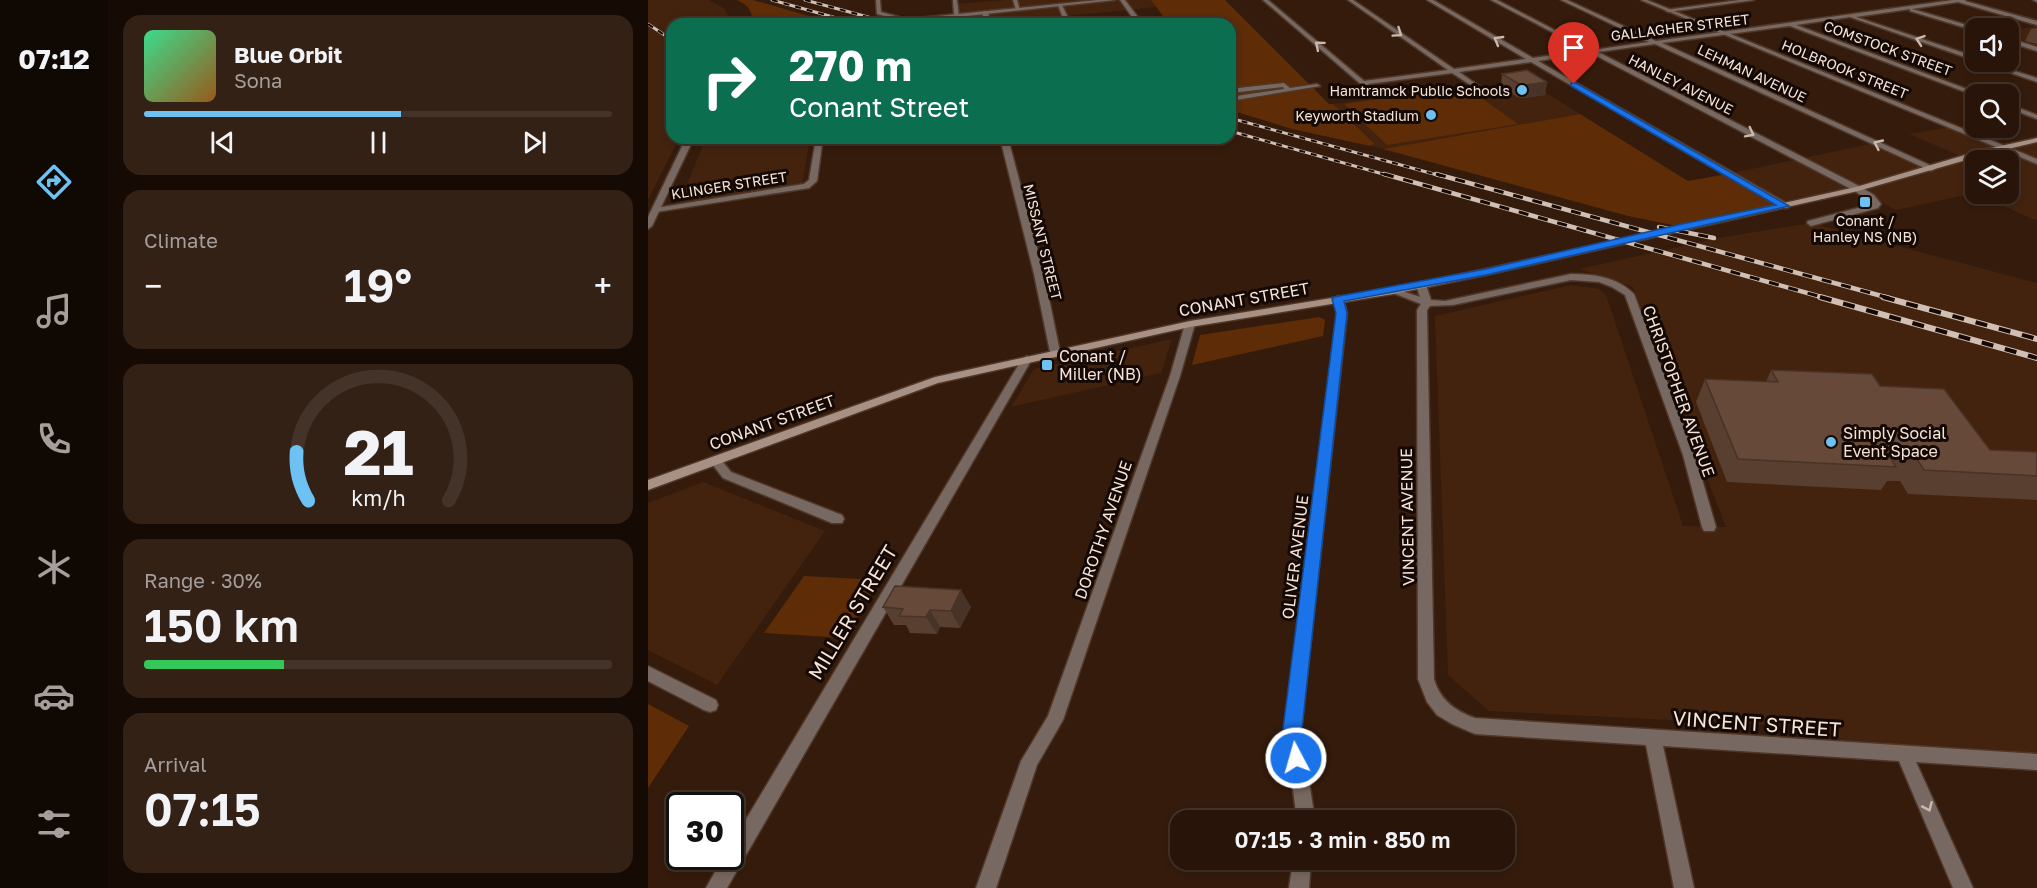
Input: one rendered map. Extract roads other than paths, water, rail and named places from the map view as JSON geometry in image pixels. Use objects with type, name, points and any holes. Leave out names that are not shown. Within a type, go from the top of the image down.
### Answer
[{"type":"main road","name":"CONANT STREET","points":[[648,485],[935,380],[1190,324],[1393,291],[1785,206],[1858,189],[2037,140]]},
{"type":"street","points":[[878,0],[879,13],[899,18]]},
{"type":"street","points":[[955,0],[957,15]]},
{"type":"street","points":[[1015,0],[1018,9]]},
{"type":"street","points":[[927,18],[1113,0]]},
{"type":"street","points":[[1122,0],[1136,18]]},
{"type":"street","points":[[1265,0],[1379,97]]},
{"type":"street","points":[[1350,0],[1480,89]]},
{"type":"street","points":[[1429,0],[1785,206]]},
{"type":"street","name":"HANLEY AVENUE","points":[[1493,0],[1858,189]]},
{"type":"street","name":"LEHMAN AVENUE","points":[[1563,0],[1931,169]]},
{"type":"street","name":"HOLBROOK STREET","points":[[1642,0],[2037,162]]},
{"type":"street","points":[[1668,10],[1752,0]]},
{"type":"street","name":"GALLAGHER STREET","points":[[1363,83],[1964,0]]},
{"type":"street","points":[[1959,1],[2037,23]]},
{"type":"street","points":[[1059,5],[1065,18]]},
{"type":"street","points":[[1908,9],[1965,27]]},
{"type":"street","points":[[985,13],[986,18]]},
{"type":"street","points":[[1848,16],[1965,55]]},
{"type":"street","name":"COMSTOCK STREET","points":[[1791,25],[1965,90]]},
{"type":"street","points":[[2019,43],[2037,49]]},
{"type":"street","points":[[2013,72],[2037,80]]},
{"type":"street","points":[[1236,90],[1284,85],[1289,90]]},
{"type":"street","points":[[1236,98],[1317,86]]},
{"type":"street","points":[[2019,110],[2037,117]]},
{"type":"street","points":[[648,226],[687,144]]},
{"type":"street","name":"KLINGER STREET","points":[[656,210],[806,186],[813,181],[819,144]]},
{"type":"street","name":"MISSANT STREET","points":[[1006,144],[1039,274],[1055,352]]},
{"type":"street","points":[[1811,223],[1877,204],[1858,189]]},
{"type":"street","name":"CHRISTOPHER AVENUE","points":[[1393,291],[1427,303],[1445,304],[1571,276],[1600,279],[1623,289],[1629,294],[1689,455],[1708,527]]},
{"type":"street","name":"VINCENT AVENUE","points":[[1421,285],[1427,303],[1422,310],[1426,679],[1431,697],[1441,710],[1456,720],[1475,726]]},
{"type":"street","name":"OLIVER AVENUE","points":[[1305,810],[1293,729],[1342,313],[1338,299]]},
{"type":"street","name":"DOROTHY AVENUE","points":[[986,888],[1030,761],[1055,720],[1175,376],[1190,324]]},
{"type":"street","name":"MILLER STREET","points":[[716,888],[1027,359]]},
{"type":"street","points":[[715,460],[728,475],[837,519]]},
{"type":"street","points":[[648,673],[710,705]]},
{"type":"street","name":"VINCENT STREET","points":[[1475,726],[2037,762]]},
{"type":"street","points":[[1653,738],[1684,888]]},
{"type":"street","points":[[1904,754],[1963,888]]},
{"type":"street","points":[[1299,888],[1301,870]]},
{"type":"railway","points":[[772,0],[836,18]]},
{"type":"railway","points":[[805,0],[872,18]]},
{"type":"railway","points":[[648,24],[666,36]]},
{"type":"railway","points":[[1236,120],[1441,176]]},
{"type":"railway","points":[[1236,133],[1390,176]]},
{"type":"railway","points":[[1384,174],[1825,298]]},
{"type":"railway","points":[[1436,174],[1889,298]]},
{"type":"railway","points":[[1659,227],[1714,238]]},
{"type":"railway","points":[[1820,297],[2037,358]]},
{"type":"railway","points":[[1883,297],[2037,339]]},
{"type":"place","name":"Hamtramck Public Schools","points":[[1522,90]]},
{"type":"place","name":"Keyworth Stadium","points":[[1431,115]]},
{"type":"place","name":"Conant / Hanley NS (NB)","points":[[1865,202]]},
{"type":"place","name":"Conant / Miller (NB)","points":[[1047,365]]},
{"type":"place","name":"Simply Social Event Space","points":[[1831,442]]}]
